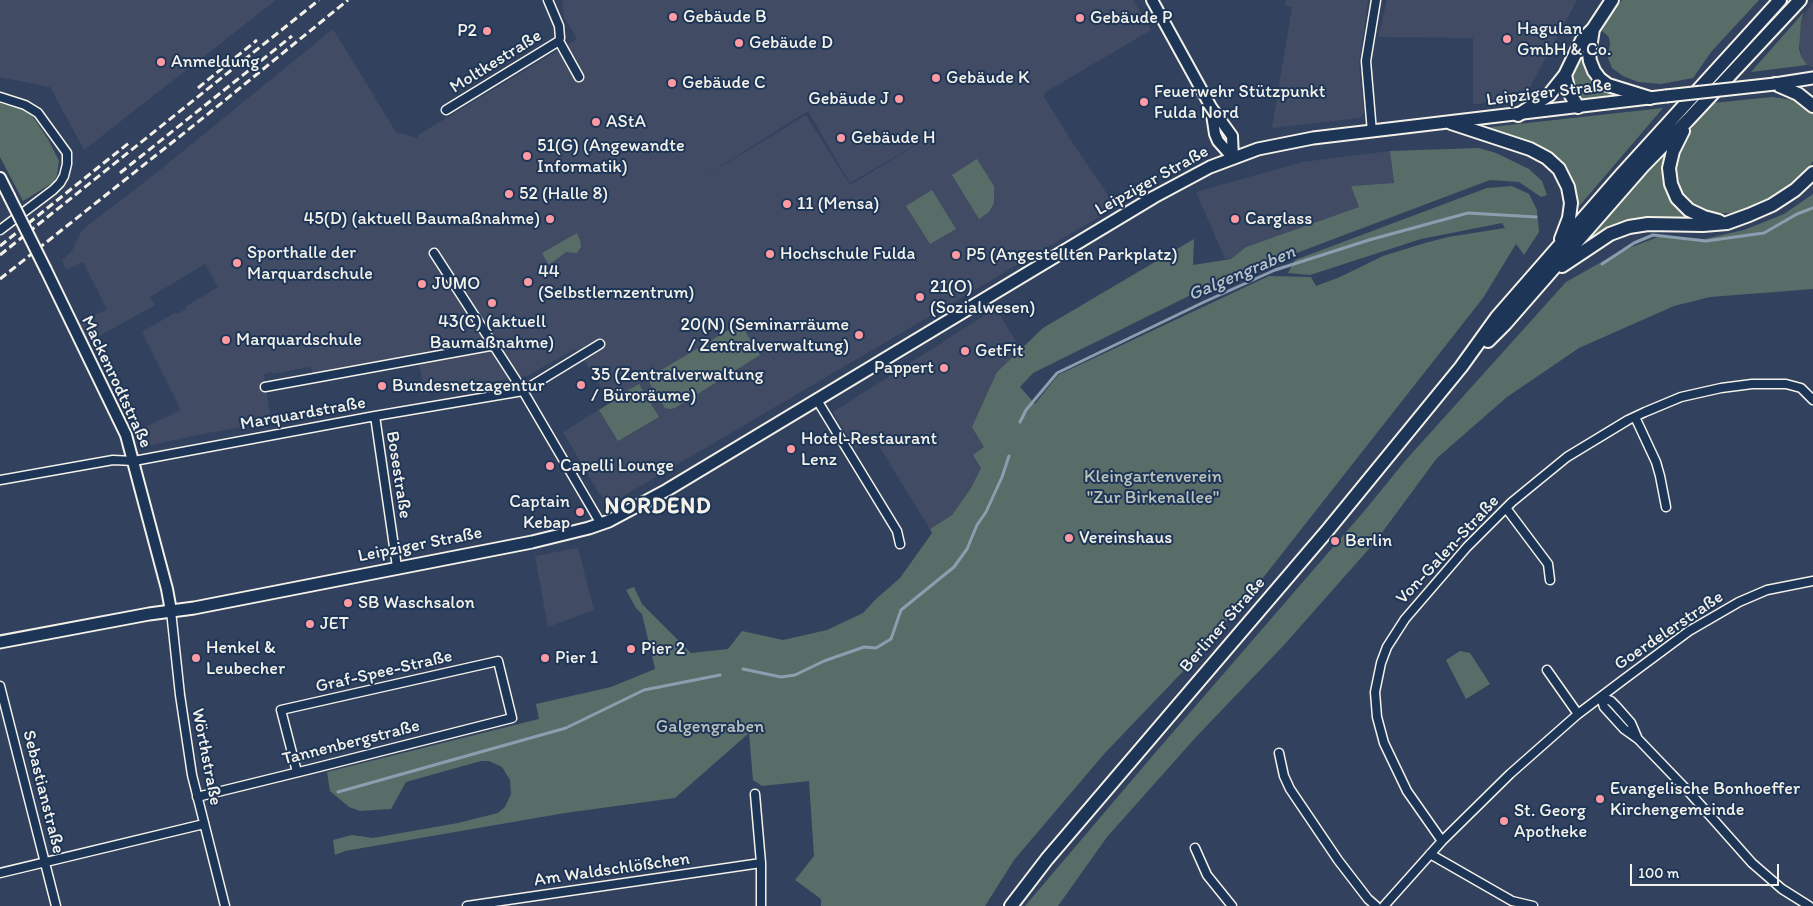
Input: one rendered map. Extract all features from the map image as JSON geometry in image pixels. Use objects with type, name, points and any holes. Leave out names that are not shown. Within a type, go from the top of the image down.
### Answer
[{"type":"highway","points":[[1518,115],[1549,94],[1565,75],[1612,0]]},
{"type":"highway","points":[[1756,26],[1769,0]]},
{"type":"highway","points":[[1461,368],[1497,318],[1558,247],[1780,0]]},
{"type":"highway","points":[[1461,368],[1505,324],[1643,166],[1800,0]]},
{"type":"highway","points":[[1586,42],[1590,61],[1600,79],[1608,85],[1650,98]]},
{"type":"highway","points":[[1565,75],[1568,92],[1578,107]]},
{"type":"highway","points":[[1781,83],[1813,106]]},
{"type":"highway","points":[[1688,120],[1673,151],[1669,168],[1671,184],[1677,198],[1689,210],[1704,217],[1727,222]]},
{"type":"highway","points":[[1451,123],[1530,149],[1547,158],[1559,169],[1568,187],[1571,203],[1569,218],[1558,247]]},
{"type":"highway","points":[[1548,276],[1610,234],[1629,227],[1648,224],[1702,226],[1727,222],[1772,205],[1795,190],[1813,173]]},
{"type":"highway","name":"Berliner Straße","points":[[1011,906],[1054,851],[1327,531],[1461,368]]},
{"type":"main road","name":"Leipziger Straße","points":[[0,642],[194,608],[538,540],[601,524],[621,516],[661,494],[1154,197],[1210,167],[1260,149],[1294,141],[1813,78]]},
{"type":"street","points":[[548,0],[559,26],[559,40],[580,77]]},
{"type":"street","points":[[1152,0],[1211,107],[1232,136],[1232,158]]},
{"type":"street","points":[[1372,132],[1366,61],[1376,0]]},
{"type":"street","name":"Moltkestraße","points":[[446,110],[559,40]]},
{"type":"street","points":[[0,97],[25,105],[38,113],[67,153],[67,164],[64,176],[54,190],[0,230]]},
{"type":"street","points":[[1211,107],[1218,141],[1232,158]]},
{"type":"street","name":"Mackenrodtstraße","points":[[0,178],[125,432],[168,589],[171,611]]},
{"type":"street","points":[[434,253],[523,391],[601,524]]},
{"type":"street","name":"Marquardstraße","points":[[0,480],[118,460],[134,461],[375,416],[523,391],[600,344]]},
{"type":"street","points":[[265,387],[490,346],[495,347]]},
{"type":"street","name":"Von-Galen-Straße","points":[[1442,841],[1407,791],[1384,743],[1377,717],[1375,702],[1377,679],[1387,647],[1405,619],[1466,547],[1506,508],[1567,457],[1607,432],[1635,417],[1681,397],[1721,388],[1752,384],[1786,384],[1801,388],[1813,400]]},
{"type":"street","points":[[817,400],[897,531],[900,544]]},
{"type":"street","name":"Bosestraße","points":[[375,416],[397,567]]},
{"type":"street","points":[[1635,417],[1656,462],[1666,507]]},
{"type":"street","points":[[1506,508],[1548,564],[1550,580]]},
{"type":"street","name":"Goerdelerstraße","points":[[1384,906],[1442,841],[1510,774],[1601,696],[1690,631],[1739,602],[1767,590],[1813,581]]},
{"type":"street","name":"Wörthstraße","points":[[171,611],[181,704],[192,775],[225,906]]},
{"type":"street","name":"Graf-Spee-Straße","points":[[297,772],[281,710],[498,661],[512,718]]},
{"type":"street","points":[[1547,670],[1578,714]]},
{"type":"street","name":"Sebastianstraße","points":[[0,686],[56,906]]},
{"type":"street","points":[[1601,696],[1604,707],[1624,729],[1638,738],[1764,874],[1782,889],[1809,906]]},
{"type":"street","name":"Tannenbergstraße","points":[[197,797],[512,718]]},
{"type":"street","points":[[1279,753],[1284,776],[1290,789],[1338,860],[1368,899],[1376,906]]},
{"type":"street","points":[[755,794],[761,863],[761,906]]},
{"type":"street","points":[[0,873],[204,824]]},
{"type":"street","points":[[1195,848],[1207,875],[1232,906]]},
{"type":"street","points":[[1430,854],[1512,901],[1533,906]]},
{"type":"street","name":"Am Waldschlößchen","points":[[467,906],[761,863]]},
{"type":"shaded area","points":[[0,0],[276,0],[84,150],[50,87],[0,77]]},
{"type":"shaded area","points":[[562,0],[1133,0],[1151,30],[1044,93],[1044,97],[1070,139],[1116,207],[615,501],[607,501],[600,495],[563,432],[610,403],[591,370],[575,349],[529,375],[425,394],[419,363],[338,378],[326,372],[314,374],[310,367],[272,374],[272,372],[264,374],[271,422],[143,447],[137,431],[181,410],[142,332],[176,312],[177,314],[186,309],[185,307],[218,287],[205,264],[150,297],[155,305],[87,343],[78,324],[107,309],[83,262],[66,270],[62,260],[72,251],[82,230],[155,174],[333,29],[396,132],[418,138],[418,135],[577,39],[564,17]],"holes":[[[808,111],[850,183],[931,136],[850,185],[806,115],[702,178]]]},
{"type":"shaded area","points":[[1286,0],[1368,0],[1359,64],[1364,113],[1360,118],[1272,128],[1292,7],[1285,5]]},
{"type":"shaded area","points":[[1387,0],[1577,0],[1529,89],[1481,104],[1473,104],[1473,38],[1378,37]]},
{"type":"shaded area","points":[[1813,1],[1813,67],[1807,65],[1801,56],[1799,36],[1801,21]]},
{"type":"shaded area","points":[[1390,151],[1394,183],[1351,186],[1359,207],[1246,247],[1231,259],[1225,259],[1196,192],[1302,162]]},
{"type":"shaded area","points":[[996,308],[1021,350],[997,372],[981,468],[971,488],[952,515],[930,529],[874,438],[856,449],[833,412]]},
{"type":"shaded area","points":[[578,548],[594,610],[548,627],[535,556]]},
{"type":"green space","points":[[1622,0],[1759,0],[1711,52],[1693,78],[1661,84],[1638,82],[1623,76],[1612,68],[1608,58],[1609,37],[1602,31],[1609,17]]},
{"type":"green space","points":[[1804,12],[1801,21],[1799,49],[1807,65],[1751,72]]},
{"type":"green space","points":[[1582,50],[1611,92],[1611,95],[1579,99],[1572,84],[1576,64]]},
{"type":"green space","points":[[1772,97],[1794,100],[1813,112],[1813,161],[1807,170],[1798,180],[1774,197],[1748,209],[1731,213],[1716,213],[1703,210],[1692,204],[1678,189],[1673,164],[1692,126],[1713,103]]},
{"type":"green space","points":[[0,103],[23,109],[33,117],[48,139],[59,161],[54,182],[23,201],[0,157]]},
{"type":"green space","points":[[1663,108],[1575,211],[1568,174],[1559,160],[1547,151],[1521,139],[1483,131],[1482,128]]},
{"type":"green space","name":"Kleingartenverein \"Zur Birkenallee\"","points":[[1479,148],[1496,153],[1529,169],[1542,181],[1547,195],[1541,197],[1519,182],[1490,180],[1209,286],[1033,373],[1020,387],[1035,404],[1058,375],[1269,276],[1311,277],[1316,286],[1340,277],[1383,256],[1425,243],[1448,237],[1505,228],[1502,223],[1421,239],[1310,275],[1288,273],[1295,260],[1487,188],[1512,186],[1529,194],[1537,210],[1539,232],[1524,255],[1516,244],[1483,298],[1255,588],[1190,664],[1104,754],[1014,860],[985,906],[821,906],[821,899],[795,880],[814,856],[809,781],[762,786],[753,780],[749,733],[675,798],[565,813],[345,851],[335,855],[333,840],[352,835],[373,838],[458,823],[498,813],[505,807],[511,794],[510,780],[502,767],[489,761],[481,761],[406,782],[391,809],[360,811],[349,807],[330,791],[327,772],[539,719],[536,704],[611,687],[655,669],[642,614],[636,608],[626,590],[634,587],[642,604],[691,653],[728,649],[742,631],[783,640],[827,630],[863,613],[900,578],[932,533],[930,529],[952,515],[971,488],[981,468],[973,455],[984,447],[972,427],[997,372],[1043,328],[1194,239],[1193,265],[1231,259],[1246,247],[1359,207],[1351,186],[1394,183],[1390,151]]},
{"type":"green space","points":[[1667,150],[1666,176],[1703,218],[1620,224],[1593,236],[1591,234],[1593,231]]},
{"type":"green space","points":[[977,159],[994,186],[994,203],[989,212],[979,219],[952,175]]},
{"type":"green space","points":[[932,190],[956,229],[930,244],[906,206]]},
{"type":"green space","points":[[1813,194],[1813,289],[1710,297],[1674,306],[1579,348],[1507,397],[1437,458],[1375,542],[1284,645],[1196,737],[1107,837],[1058,906],[1025,906],[1366,509],[1405,461],[1566,282],[1621,251],[1658,237],[1704,239],[1744,230],[1784,214]]},
{"type":"green space","points":[[577,233],[581,247],[577,253],[566,252],[549,265],[542,253]]},
{"type":"green space","points":[[741,325],[760,355],[675,408],[665,408],[649,382],[651,376],[727,331]]},
{"type":"green space","points":[[639,384],[659,417],[618,441],[599,410],[610,403],[610,401]]},
{"type":"green space","points":[[1460,651],[1470,653],[1490,684],[1466,699],[1446,660]]},
{"type":"waterway","name":"Galgengraben","points":[[1602,264],[1634,243],[1653,235],[1706,241],[1764,233],[1797,214],[1813,208]]},
{"type":"waterway","name":"Galgengraben","points":[[1020,422],[1026,410],[1057,373],[1275,270],[1369,240],[1468,213],[1536,217]]},
{"type":"waterway","name":"Galgengraben","points":[[743,669],[781,677],[795,675],[824,661],[864,647],[876,648],[891,639],[901,610],[954,567],[967,549],[1002,477],[1009,456]]},
{"type":"waterway","name":"Galgengraben","points":[[338,792],[566,728],[644,690],[720,675]]},
{"type":"railway","points":[[0,255],[319,0]]},
{"type":"railway","points":[[0,279],[348,0]]},
{"type":"railway","points":[[120,173],[292,36]]},
{"type":"railway","points":[[198,88],[257,40]]},
{"type":"railway","points":[[0,246],[130,142]]},
{"type":"place","name":"Gebäude B","points":[[673,17]]},
{"type":"place","name":"Gebäude P","points":[[1080,18]]},
{"type":"place","name":"P2","points":[[487,31]]},
{"type":"place","name":"Hagulan GmbH & Co.","points":[[1507,39]]},
{"type":"place","name":"Gebäude D","points":[[739,43]]},
{"type":"place","name":"Anmeldung","points":[[161,62]]},
{"type":"place","name":"Gebäude K","points":[[936,78]]},
{"type":"place","name":"Gebäude C","points":[[672,83]]},
{"type":"place","name":"Gebäude J","points":[[899,99]]},
{"type":"place","name":"Feuerwehr Stützpunkt Fulda Nord","points":[[1144,102]]},
{"type":"place","name":"AStA","points":[[596,122]]},
{"type":"place","name":"Gebäude H","points":[[841,138]]},
{"type":"place","name":"51(G) (Angewandte Informatik)","points":[[527,156]]},
{"type":"place","name":"52 (Halle 8)","points":[[509,194]]},
{"type":"place","name":"11 (Mensa)","points":[[787,204]]},
{"type":"place","name":"45(D) (aktuell Baumaßnahme)","points":[[550,219]]},
{"type":"place","name":"Carglass","points":[[1235,219]]},
{"type":"place","name":"Hochschule Fulda","points":[[770,254]]},
{"type":"place","name":"P5 (Angestellten Parkplatz)","points":[[956,255]]},
{"type":"place","name":"Sporthalle der Marquardschule","points":[[237,263]]},
{"type":"place","name":"44 (Selbstlernzentrum)","points":[[528,282]]},
{"type":"place","name":"JUMO","points":[[422,284]]},
{"type":"place","name":"21(O) (Sozialwesen)","points":[[920,297]]},
{"type":"place","name":"43(C) (aktuell Baumaßnahme)","points":[[492,303]]},
{"type":"place","name":"20(N) (Seminarräume / Zentralverwaltung)","points":[[859,335]]},
{"type":"place","name":"Marquardschule","points":[[226,340]]},
{"type":"place","name":"GetFit","points":[[965,351]]},
{"type":"place","name":"Pappert","points":[[944,368]]},
{"type":"place","name":"35 (Zentralverwaltung / Büroräume)","points":[[581,385]]},
{"type":"place","name":"Bundesnetzagentur","points":[[382,386]]},
{"type":"place","name":"Hotel-Restaurant Lenz","points":[[791,449]]},
{"type":"place","name":"Capelli Lounge","points":[[550,466]]},
{"type":"place","name":"Captain Kebap","points":[[580,512]]},
{"type":"place","name":"Vereinshaus","points":[[1069,538]]},
{"type":"place","name":"Berlin","points":[[1335,541]]},
{"type":"place","name":"SB Waschsalon","points":[[348,603]]},
{"type":"place","name":"JET","points":[[310,624]]},
{"type":"place","name":"Pier 2","points":[[631,649]]},
{"type":"place","name":"Henkel & Leubecher","points":[[196,658]]},
{"type":"place","name":"Pier 1","points":[[545,658]]},
{"type":"place","name":"Evangelische Bonhoeffer Kirchengemeinde","points":[[1600,799]]},
{"type":"place","name":"St. Georg Apotheke","points":[[1504,821]]},
{"type":"district","name":"NORDEND","points":[[658,507]]}]
